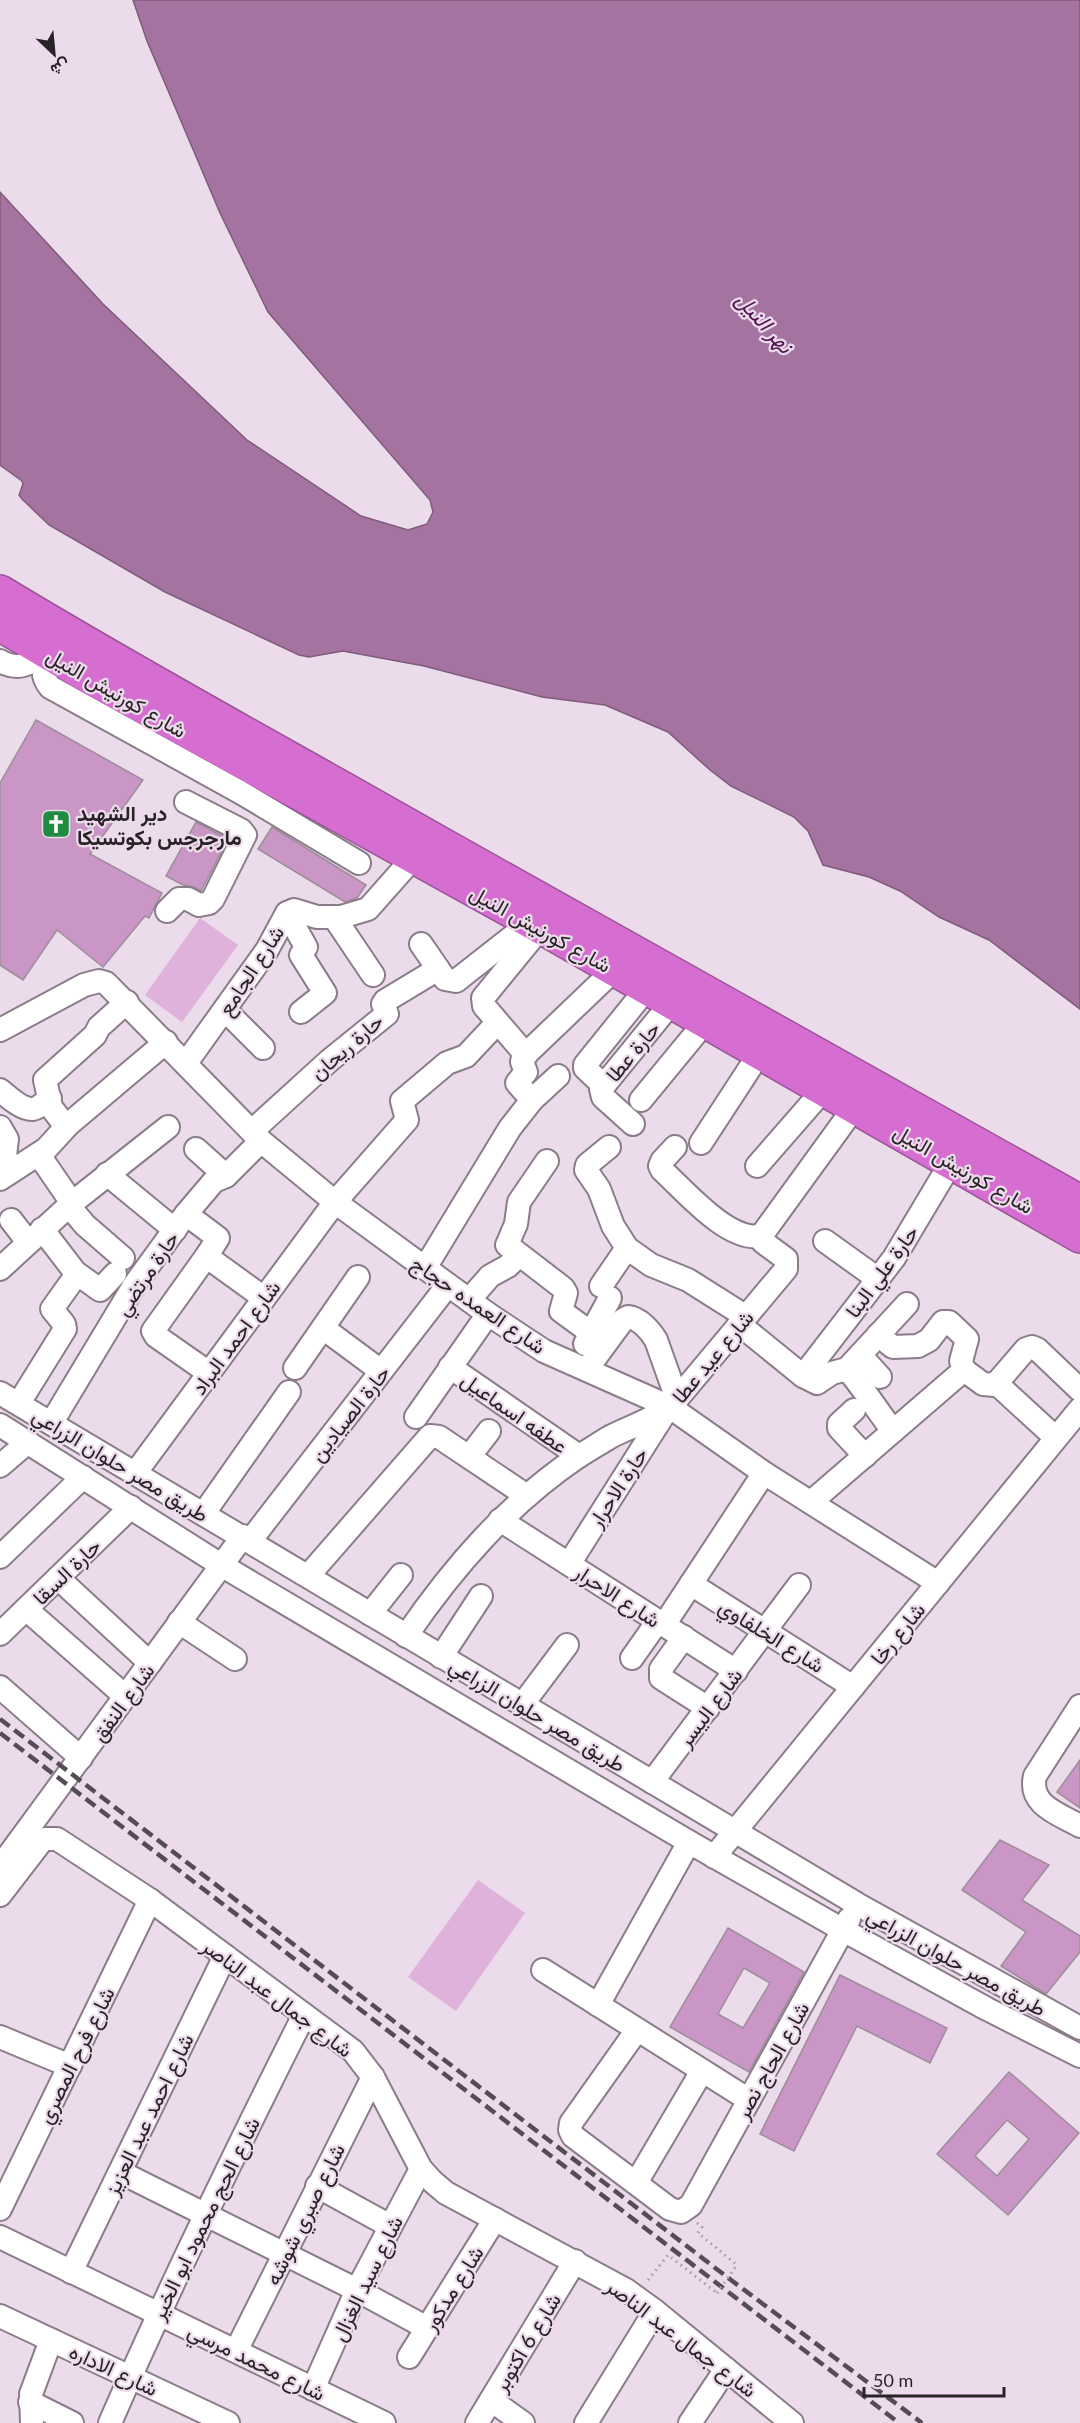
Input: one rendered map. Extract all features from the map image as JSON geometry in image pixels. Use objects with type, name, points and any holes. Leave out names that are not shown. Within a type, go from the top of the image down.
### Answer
[{"type":"highway","name":"شارع كورنيش النيل","points":[[0,592],[543,902],[864,1095],[1080,1202]]},
{"type":"highway","name":"شارع كورنيش النيل","points":[[0,624],[46,652],[157,731],[247,781],[414,857],[825,1088],[864,1095],[952,1161],[1080,1236]]},
{"type":"street","points":[[0,661],[7,665],[21,667],[30,664],[46,652]]},
{"type":"street","points":[[221,820],[247,781],[359,863]]},
{"type":"street","points":[[167,911],[179,899],[188,899],[199,905],[209,903],[244,835],[242,830],[186,802]]},
{"type":"street","name":"شارع الجامع","points":[[186,1063],[267,950],[287,914],[294,910],[317,916],[334,917],[368,909],[414,857]]},
{"type":"street","points":[[287,914],[306,947],[301,955],[325,993],[301,1012]]},
{"type":"street","points":[[334,917],[373,975]]},
{"type":"street","points":[[421,944],[446,979],[456,981],[536,924]]},
{"type":"street","points":[[526,1055],[484,1006],[485,994],[536,924]]},
{"type":"street","name":"حارة ريحان","points":[[256,1136],[330,1060],[386,1016],[385,1001],[438,969]]},
{"type":"street","points":[[532,1100],[517,1083],[526,1072],[522,1060],[614,970]]},
{"type":"street","name":"شارع العمده حجاج","points":[[0,1030],[84,985],[99,981],[112,988],[256,1136],[335,1202],[488,1314],[544,1351],[671,1406],[764,1473],[938,1583]]},
{"type":"street","name":"حارة عطا","points":[[633,1124],[603,1096],[601,1093],[603,1085],[585,1068],[585,1065],[659,995]]},
{"type":"street","points":[[66,1127],[52,1110],[44,1082],[127,1002]]},
{"type":"street","points":[[225,1010],[263,1048]]},
{"type":"street","points":[[640,1100],[706,1021]]},
{"type":"street","name":"شارع احمد البراد","points":[[136,1472],[183,1423],[209,1373],[264,1298],[335,1202],[407,1120],[407,1114],[394,1110],[447,1063],[466,1056],[497,1023]]},
{"type":"street","points":[[0,1127],[7,1139],[6,1175],[39,1155],[66,1127],[166,1042]]},
{"type":"street","points":[[701,1143],[761,1051]]},
{"type":"street","points":[[425,1268],[510,1128],[532,1100],[558,1076]]},
{"type":"street","points":[[757,1166],[825,1088]]},
{"type":"street","points":[[0,1089],[9,1098],[31,1108],[36,1108],[50,1098]]},
{"type":"street","points":[[675,1147],[660,1163],[662,1170],[711,1216],[737,1234],[745,1237],[761,1236],[864,1095]]},
{"type":"street","points":[[2,1262],[70,1204],[168,1127]]},
{"type":"street","name":"حارة مرتضي","points":[[52,1422],[135,1284],[214,1181],[226,1176],[256,1136]]},
{"type":"street","points":[[609,1147],[587,1165],[586,1170],[603,1198],[613,1226],[627,1248],[683,1286],[742,1320],[810,1380],[854,1362],[907,1304]]},
{"type":"street","points":[[196,1149],[226,1176]]},
{"type":"street","points":[[11,1220],[35,1236],[77,1274],[101,1290],[119,1266],[103,1242],[70,1204],[39,1155]]},
{"type":"street","points":[[547,1161],[519,1202],[516,1224],[507,1242],[519,1255],[563,1288],[566,1293],[561,1311],[591,1333]]},
{"type":"street","name":"حارة علي البنا","points":[[810,1380],[920,1217],[952,1161]]},
{"type":"street","points":[[108,1174],[181,1222],[218,1238],[153,1331],[156,1336],[209,1373]]},
{"type":"street","name":"شارع عيد عطا","points":[[406,1636],[453,1572],[500,1520],[527,1496],[579,1456],[671,1406],[788,1265],[786,1259],[763,1242],[761,1236]]},
{"type":"street","points":[[825,1241],[878,1279]]},
{"type":"street","points":[[580,1366],[605,1292],[627,1248]]},
{"type":"street","points":[[208,1254],[212,1260],[264,1298]]},
{"type":"street","points":[[469,1300],[490,1276],[508,1266],[519,1255]]},
{"type":"street","points":[[9,1398],[65,1329],[64,1324],[52,1309],[77,1274]]},
{"type":"street","points":[[295,1368],[358,1277]]},
{"type":"street","name":"حارة الصيادين","points":[[246,1538],[448,1285]]},
{"type":"street","points":[[416,1417],[488,1314]]},
{"type":"street","points":[[580,1366],[623,1320],[628,1317],[634,1318],[650,1331],[656,1340],[671,1406]]},
{"type":"street","points":[[878,1335],[893,1347],[918,1346],[926,1343],[946,1321],[970,1330],[961,1364],[964,1370],[983,1384],[992,1386],[998,1384],[1026,1349],[1032,1347],[1037,1349],[1080,1390]]},
{"type":"street","points":[[323,1328],[381,1371]]},
{"type":"street","points":[[854,1362],[880,1377]]},
{"type":"street","points":[[854,1362],[868,1398],[893,1431]]},
{"type":"street","name":"عطفه اسماعيل","points":[[450,1367],[579,1456]]},
{"type":"street","points":[[811,1502],[964,1370]]},
{"type":"street","points":[[998,1384],[1056,1438]]},
{"type":"street","points":[[204,1513],[290,1392]]},
{"type":"street","name":"طريق مصر حلوان الزراعي","points":[[9,1398],[857,1904],[1080,2028]]},
{"type":"street","name":"حارة الاحرار","points":[[569,1564],[671,1406]]},
{"type":"street","name":"شارع رخا","points":[[714,1857],[1080,1409]]},
{"type":"street","points":[[854,1410],[841,1422],[839,1428],[865,1456]]},
{"type":"street","name":"طريق مصر حلوان الزراعي","points":[[0,1425],[221,1565],[714,1857],[987,2009],[1080,2056]]},
{"type":"street","points":[[470,1457],[489,1431]]},
{"type":"street","points":[[308,1576],[430,1436],[439,1437],[527,1496]]},
{"type":"street","points":[[0,1466],[28,1442]]},
{"type":"street","points":[[632,1658],[691,1584],[764,1473]]},
{"type":"street","points":[[0,1557],[83,1477]]},
{"type":"street","name":"حارة السقا","points":[[0,1634],[131,1507]]},
{"type":"street","name":"شارع الاحرار","points":[[500,1520],[735,1671]]},
{"type":"street","name":"شارع النفق","points":[[0,1867],[221,1565],[246,1538]]},
{"type":"street","points":[[370,1614],[401,1575]]},
{"type":"street","points":[[58,1578],[150,1663]]},
{"type":"street","name":"شارع الخلفاوي","points":[[691,1584],[853,1687]]},
{"type":"street","name":"شارع اليسر","points":[[652,1782],[799,1585]]},
{"type":"street","points":[[441,1657],[481,1596]]},
{"type":"street","points":[[26,1610],[125,1696]]},
{"type":"street","points":[[179,1622],[235,1659]]},
{"type":"street","points":[[684,1637],[661,1669],[661,1678],[708,1708]]},
{"type":"street","points":[[522,1705],[567,1645]]},
{"type":"street","points":[[0,1687],[81,1758]]},
{"type":"street","points":[[1080,1706],[1035,1776],[1033,1784],[1034,1791],[1042,1804],[1080,1826]]},
{"type":"street","name":"شارع جمال عبد الناصر","points":[[0,1895],[40,1843],[51,1838],[57,1839],[150,1900],[353,2051],[373,2077],[422,2169],[446,2193],[575,2261],[635,2297],[792,2423]]},
{"type":"street","points":[[598,2005],[689,1842]]},
{"type":"street","name":"شارع فرح المصري","points":[[0,2210],[150,1900]]},
{"type":"street","name":"شارع الحاج نصر","points":[[687,2216],[857,1904]]},
{"type":"street","name":"شارع احمد عبد العزيز","points":[[71,2272],[225,1956]]},
{"type":"street","points":[[543,1970],[749,2100]]},
{"type":"street","name":"شارع الحج محمود ابو الخير","points":[[110,2423],[157,2313],[204,2214],[304,2015]]},
{"type":"street","points":[[637,2030],[571,2123],[570,2130],[573,2136],[670,2209],[687,2216]]},
{"type":"street","points":[[0,2037],[70,2066]]},
{"type":"street","points":[[636,2183],[702,2071]]},
{"type":"street","name":"شارع صبري شوشه","points":[[236,2351],[373,2077]]},
{"type":"street","name":"شارع سيد الغزال","points":[[313,2389],[357,2290],[422,2169]]},
{"type":"street","points":[[120,2172],[357,2290],[427,2328]]},
{"type":"street","points":[[317,2186],[390,2226]]},
{"type":"street","name":"شارع مدكور","points":[[409,2357],[495,2219]]},
{"type":"street","name":"شارع محمد مرسي","points":[[0,2237],[384,2423]]},
{"type":"street","name":"شارع 6 اكتوبر","points":[[477,2423],[575,2261]]},
{"type":"street","points":[[586,2423],[655,2311]]},
{"type":"street","name":"شارع الاداره","points":[[0,2316],[228,2423]]},
{"type":"street","points":[[51,2340],[33,2385],[31,2413],[72,2423]]},
{"type":"street","points":[[690,2423],[726,2369]]},
{"type":"street","points":[[490,2400],[524,2423]]},
{"type":"path","points":[[635,2297],[668,2255],[717,2293],[736,2265],[698,2233],[702,2227],[687,2216]]},
{"type":"shaded area","points":[[200,918],[238,945],[182,1022],[145,995]]},
{"type":"shaded area","points":[[478,1880],[525,1913],[456,2011],[408,1977]]},
{"type":"water","name":"نهر النيل","points":[[133,0],[1080,0],[1080,1009],[989,940],[939,917],[900,891],[869,877],[823,865],[808,831],[794,817],[731,786],[668,732],[605,705],[542,697],[424,666],[343,651],[309,657],[299,655],[165,592],[49,525],[22,499],[19,495],[22,481],[0,465],[0,192],[103,304],[247,440],[361,516],[408,530],[427,524],[433,512],[430,500],[268,312],[220,213],[147,41]]},
{"type":"building","name":"دير الشهيد مارجرجس بكوتسيكا","points":[[36,720],[143,780],[90,854],[162,893],[149,918],[145,916],[103,967],[57,930],[23,980],[0,965],[0,783]]},
{"type":"building","points":[[196,822],[228,839],[201,891],[166,876]]},
{"type":"building","points":[[272,827],[366,885],[357,898],[345,902],[258,849]]},
{"type":"building","points":[[1080,1760],[1080,1808],[1057,1792]]},
{"type":"building","points":[[1000,1840],[1049,1865],[1022,1900],[1080,1936],[1080,1952],[1046,1994],[1001,1966],[1026,1932],[962,1890]]},
{"type":"building","points":[[728,1928],[804,1972],[749,2072],[670,2027]],"holes":[[[744,1968],[770,1983],[743,2028],[718,2014]]]},
{"type":"building","points":[[840,1975],[947,2028],[930,2063],[857,2026],[794,2151],[760,2134]]},
{"type":"building","points":[[1009,2072],[1079,2133],[1008,2215],[937,2154]],"holes":[[[1007,2120],[1029,2139],[997,2176],[975,2156]]]},
{"type":"railway","points":[[0,1719],[731,2280],[922,2423]]},
{"type":"railway","points":[[0,1733],[899,2423]]},
{"type":"place","name":"دير الشهيد مارجرجس بكوتسيكا","points":[[56,824]]}]
